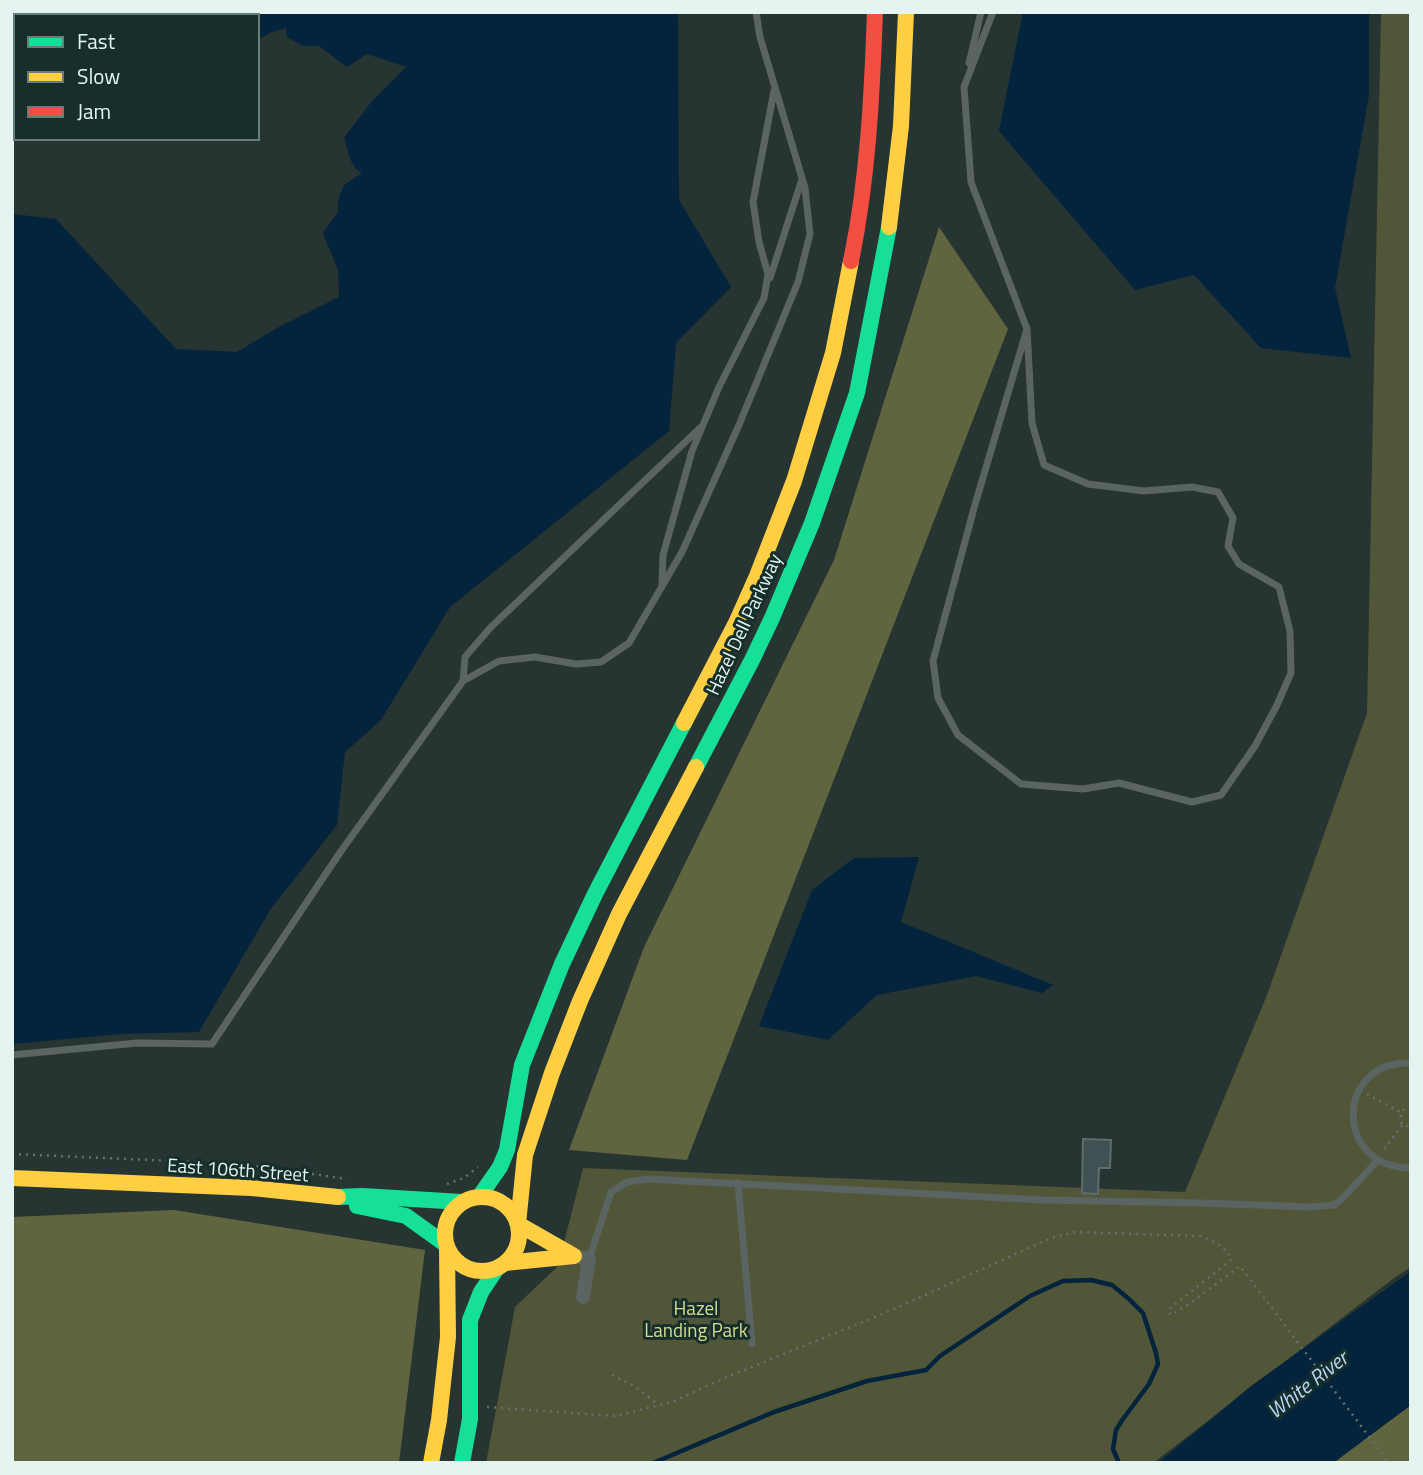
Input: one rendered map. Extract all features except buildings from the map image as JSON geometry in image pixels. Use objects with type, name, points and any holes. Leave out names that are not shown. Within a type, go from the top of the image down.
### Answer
[{"type":"main road","name":"Hazel Dell Parkway","points":[[479,1197],[493,1179],[507,1150],[522,1065],[562,964],[595,894],[736,622],[794,481],[833,354],[859,223],[872,103],[875,12]]},
{"type":"main road","name":"Hazel Dell Parkway","points":[[518,1224],[525,1155],[552,1073],[580,1001],[625,903],[772,618],[811,523],[857,393],[892,210],[901,126],[906,12]]},
{"type":"main road","name":"East 106th Street","points":[[12,1178],[251,1188],[333,1197],[362,1196],[462,1202]]},
{"type":"main road","points":[[333,1197],[357,1206],[406,1216],[446,1246],[457,1262],[472,1270],[489,1271],[524,1260],[582,1258]]},
{"type":"main road","points":[[431,1463],[439,1420],[448,1337],[444,1234],[449,1216],[462,1202],[479,1197],[492,1198],[503,1203],[512,1212],[518,1224],[519,1242],[512,1257],[501,1266],[481,1292],[470,1320],[470,1419],[462,1463]]},
{"type":"main road","points":[[518,1224],[582,1258]]},
{"type":"street","points":[[582,1258],[583,1297]]},
{"type":"lane","points":[[12,1055],[137,1043],[212,1045],[339,854],[463,681],[499,661],[535,657],[576,664],[601,662],[629,643],[682,552],[739,425],[798,282],[810,234],[805,188],[760,37],[757,12]]},
{"type":"lane","points":[[981,12],[964,87],[971,182],[1027,329],[1032,424],[1044,465],[1088,484],[1144,491],[1192,488],[1218,492],[1233,518],[1228,546],[1239,564],[1279,587],[1290,631],[1291,673],[1255,746],[1221,795],[1192,802],[1119,783],[1083,789],[1021,783],[958,736],[938,698],[933,661],[974,508],[1027,329]]},
{"type":"lane","points":[[964,87],[993,12]]},
{"type":"lane","points":[[764,298],[768,274],[759,242],[753,202],[775,87]]},
{"type":"lane","points":[[661,587],[663,555],[692,451],[719,387],[764,298],[802,178]]},
{"type":"lane","points":[[463,681],[465,657],[491,627],[703,424]]},
{"type":"lane","points":[[1411,1063],[1394,1064],[1380,1069],[1368,1078],[1359,1090],[1353,1112],[1356,1135],[1364,1149],[1377,1160],[1399,1168],[1411,1168]]},
{"type":"lane","points":[[582,1258],[611,1192],[627,1182],[648,1179],[1043,1200],[1311,1207],[1334,1205],[1377,1160]]},
{"type":"lane","points":[[738,1183],[752,1344]]},
{"type":"path","points":[[1359,1090],[1402,1113]]},
{"type":"path","points":[[1411,1108],[1404,1109],[1400,1118],[1403,1124],[1411,1128]]},
{"type":"path","points":[[1377,1160],[1403,1124]]},
{"type":"path","points":[[12,1154],[242,1164],[355,1180]]},
{"type":"path","points":[[444,1185],[464,1178],[484,1161]]},
{"type":"path","points":[[483,1407],[616,1416],[672,1402],[1051,1238],[1075,1232],[1200,1236],[1217,1242],[1232,1259],[1168,1310],[1171,1315],[1240,1266],[1389,1463]]},
{"type":"path","points":[[612,1375],[634,1386],[659,1405]]},
{"type":"green space","name":"Hazel Landing Park","points":[[1381,12],[1411,12],[1411,1267],[1153,1463],[486,1463],[515,1307],[558,1266],[583,1168],[1185,1192],[1267,995],[1367,713]]},
{"type":"green space","points":[[939,227],[1008,329],[687,1160],[569,1150],[644,947],[834,560]]},
{"type":"green space","points":[[174,1210],[425,1250],[399,1463],[12,1463],[12,1217]]},
{"type":"green space","points":[[1411,1405],[1411,1463],[1333,1463]]},
{"type":"water","points":[[678,12],[679,200],[731,287],[676,343],[669,431],[450,607],[381,720],[345,752],[337,825],[270,910],[199,1032],[120,1034],[12,1044],[12,214],[56,219],[176,349],[237,352],[277,328],[339,297],[338,270],[323,233],[338,212],[343,186],[362,173],[352,162],[344,138],[372,101],[406,67],[367,54],[347,67],[319,46],[303,46],[287,37],[286,28],[259,39],[259,14],[96,14]]},
{"type":"water","points":[[1023,12],[1369,12],[1369,95],[1335,288],[1351,358],[1261,348],[1194,275],[1135,290],[999,131]]},
{"type":"water","points":[[919,857],[901,922],[1053,985],[1042,993],[976,976],[877,995],[828,1040],[759,1026],[812,890],[854,858]]},
{"type":"water","name":"White River","points":[[1411,1271],[1411,1405],[1333,1463],[1158,1463],[1251,1386]]},
{"type":"waterway","points":[[653,1463],[774,1412],[867,1381],[926,1370],[940,1356],[1030,1296],[1063,1281],[1091,1280],[1112,1285],[1143,1313],[1158,1364],[1149,1384],[1116,1430],[1113,1449],[1119,1463]]},
{"type":"traffic: fast","points":[[696,767],[772,618],[812,523],[857,393],[889,227]]},
{"type":"traffic: fast","points":[[479,1197],[500,1167],[507,1150],[522,1065],[562,964],[595,894],[684,723]]},
{"type":"traffic: fast","points":[[338,1197],[462,1202]]},
{"type":"traffic: fast","points":[[357,1206],[406,1216],[445,1244]]},
{"type":"traffic: fast","points":[[462,1463],[470,1419],[470,1320],[481,1292],[497,1268]]},
{"type":"traffic: slow","points":[[889,227],[901,126],[906,12]]},
{"type":"traffic: slow","points":[[684,723],[736,623],[794,481],[833,353],[851,261]]},
{"type":"traffic: slow","points":[[574,1256],[518,1224],[525,1155],[552,1073],[580,1001],[619,914],[696,767]]},
{"type":"traffic: slow","points":[[12,1178],[251,1188],[338,1197]]},
{"type":"traffic: slow","points":[[475,1197],[489,1197],[503,1203],[513,1213],[519,1234],[517,1248],[503,1265],[489,1271],[475,1271],[461,1265],[451,1255],[445,1241],[445,1227],[451,1213],[461,1203],[475,1197]]},
{"type":"traffic: slow","points":[[431,1463],[439,1420],[448,1337],[447,1249]]},
{"type":"traffic: slow","points":[[505,1263],[574,1256]]},
{"type":"traffic: jam","points":[[851,261],[871,106],[875,12]]}]
